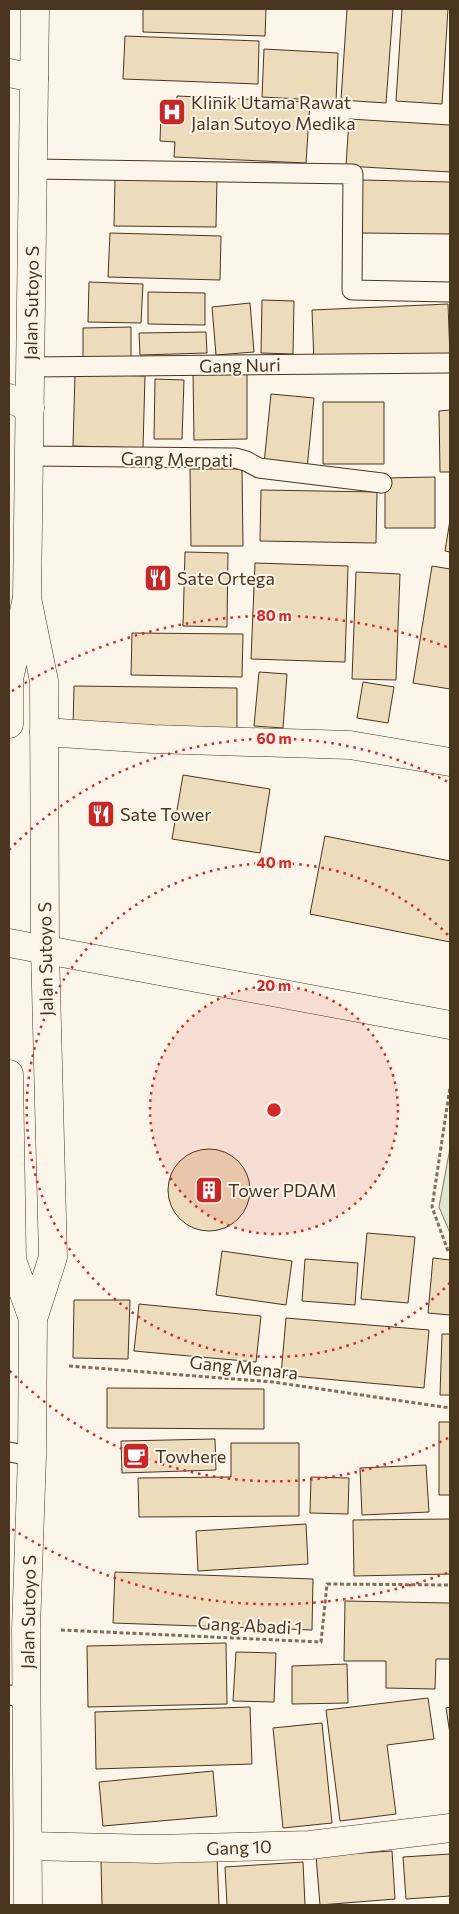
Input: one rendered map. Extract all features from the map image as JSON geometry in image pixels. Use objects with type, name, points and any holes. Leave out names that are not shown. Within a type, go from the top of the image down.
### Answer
[{"type":"main road","name":"Jalan Sutoyo S","points":[[9,724],[9,679],[27,598],[29,456],[19,403],[30,367],[33,169],[21,75],[35,9]]},
{"type":"main road","name":"Jalan Sutoyo S","points":[[27,598],[44,681],[44,949],[53,1257],[33,1319],[33,1366],[20,1454],[20,1646],[18,1696],[28,1846],[28,1905]]},
{"type":"main road","points":[[44,732],[153,739],[350,745],[450,762]]},
{"type":"main road","points":[[9,943],[450,1025]]},
{"type":"main road","name":"Jalan Sutoyo S","points":[[9,1074],[12,1260],[33,1319]]},
{"type":"main road","name":"Gang 10","points":[[28,1846],[156,1849],[310,1844],[450,1828]]},
{"type":"lane","points":[[33,169],[353,174],[352,290],[450,292]]},
{"type":"lane","name":"Gang Nuri","points":[[30,367],[450,363]]},
{"type":"lane","name":"Gang Merpati","points":[[29,456],[235,458],[259,468],[382,483]]},
{"type":"path","points":[[448,1251],[432,1207],[450,1087]]},
{"type":"path","name":"Gang Menara","points":[[33,1366],[75,1366],[273,1382],[450,1408]]},
{"type":"path","name":"Gang Abadi 1","points":[[20,1646],[321,1642],[327,1584],[450,1585]]},
{"type":"green space","points":[[450,1148],[450,1233],[439,1207]]},
{"type":"building","points":[[143,9],[266,9],[265,36],[143,32]]},
{"type":"building","points":[[347,9],[393,9],[386,103],[341,100]]},
{"type":"building","points":[[402,9],[448,9],[442,104],[396,101]]},
{"type":"building","points":[[125,36],[259,41],[258,84],[123,79]]},
{"type":"building","points":[[264,49],[338,53],[336,101],[262,97]]},
{"type":"building","points":[[177,96],[310,102],[306,163],[174,157],[175,142],[160,141],[161,113],[176,114]]},
{"type":"building","points":[[349,119],[450,125],[450,172],[346,166]]},
{"type":"building","points":[[115,178],[217,178],[216,227],[114,226]]},
{"type":"building","points":[[361,180],[450,182],[450,234],[361,233]]},
{"type":"building","points":[[110,233],[221,236],[220,280],[108,277]]},
{"type":"building","points":[[89,282],[143,284],[141,323],[88,322]]},
{"type":"building","points":[[148,292],[205,293],[205,325],[148,324]]},
{"type":"building","points":[[262,300],[294,301],[293,354],[261,353]]},
{"type":"building","points":[[250,303],[254,352],[216,355],[212,307]]},
{"type":"building","points":[[448,304],[450,357],[314,363],[312,310]]},
{"type":"building","points":[[131,327],[131,358],[83,358],[83,328]]},
{"type":"building","points":[[206,332],[207,353],[140,355],[139,333]]},
{"type":"building","points":[[247,370],[247,439],[194,440],[193,371]]},
{"type":"building","points":[[75,374],[145,376],[143,448],[73,446]]},
{"type":"building","points":[[155,379],[184,380],[182,439],[154,439]]},
{"type":"building","points":[[271,394],[314,398],[307,469],[264,464]]},
{"type":"building","points":[[323,402],[384,402],[384,464],[323,464]]},
{"type":"building","points":[[450,410],[450,472],[440,472],[439,411]]},
{"type":"building","points":[[190,469],[242,469],[243,546],[191,546]]},
{"type":"building","points":[[435,477],[435,528],[385,528],[385,478]]},
{"type":"building","points":[[261,490],[377,492],[376,543],[260,541]]},
{"type":"building","points":[[450,520],[450,552],[445,551]]},
{"type":"building","points":[[185,552],[228,553],[227,627],[183,626]]},
{"type":"building","points":[[255,563],[348,566],[345,662],[251,659]]},
{"type":"building","points":[[432,566],[450,569],[450,689],[413,683]]},
{"type":"building","points":[[356,572],[400,574],[396,680],[352,679]]},
{"type":"building","points":[[132,633],[243,634],[242,677],[131,675]]},
{"type":"building","points":[[259,672],[287,674],[283,728],[254,726]]},
{"type":"building","points":[[363,682],[394,687],[388,723],[357,718]]},
{"type":"building","points":[[74,686],[237,688],[237,732],[73,729]]},
{"type":"building","points":[[183,775],[270,789],[260,853],[172,839]]},
{"type":"building","points":[[325,836],[450,861],[450,942],[310,914]]},
{"type":"building","name":"Tower PDAM","points":[[209,1149],[225,1152],[238,1161],[247,1174],[250,1190],[247,1206],[238,1219],[225,1228],[209,1231],[193,1228],[180,1219],[171,1206],[168,1190],[171,1174],[180,1161],[193,1152]]},
{"type":"building","points":[[367,1233],[415,1237],[408,1303],[361,1299]]},
{"type":"building","points":[[222,1251],[292,1261],[286,1305],[216,1295]]},
{"type":"building","points":[[433,1258],[450,1260],[450,1315],[428,1313]]},
{"type":"building","points":[[305,1259],[358,1263],[355,1305],[302,1301]]},
{"type":"building","points":[[74,1300],[130,1300],[128,1359],[73,1358]]},
{"type":"building","points":[[139,1304],[261,1316],[256,1362],[134,1351]]},
{"type":"building","points":[[286,1318],[429,1330],[424,1388],[281,1375]]},
{"type":"building","points":[[442,1334],[450,1334],[450,1395],[440,1395]]},
{"type":"building","points":[[107,1388],[264,1389],[264,1429],[107,1428]]},
{"type":"building","points":[[439,1422],[450,1422],[450,1495],[439,1495]]},
{"type":"building","points":[[215,1439],[216,1470],[122,1473],[121,1441]]},
{"type":"building","points":[[231,1443],[299,1443],[299,1516],[139,1517],[138,1478],[231,1477]]},
{"type":"building","points":[[426,1465],[429,1512],[362,1515],[360,1468]]},
{"type":"building","points":[[311,1477],[349,1478],[348,1514],[310,1513]]},
{"type":"building","points":[[450,1519],[450,1574],[354,1576],[353,1520]]},
{"type":"building","points":[[306,1524],[308,1564],[198,1571],[196,1531]]},
{"type":"building","points":[[115,1572],[313,1579],[312,1630],[113,1623]]},
{"type":"building","points":[[345,1601],[450,1603],[450,1659],[436,1659],[435,1689],[386,1688],[386,1661],[344,1661]]},
{"type":"building","points":[[226,1643],[227,1704],[88,1707],[87,1646]]},
{"type":"building","points":[[236,1652],[276,1653],[274,1702],[233,1701]]},
{"type":"building","points":[[347,1664],[348,1703],[292,1704],[292,1666]]},
{"type":"building","points":[[428,1698],[434,1739],[387,1745],[396,1814],[340,1821],[326,1710]]},
{"type":"building","points":[[250,1707],[252,1764],[96,1769],[95,1712]]},
{"type":"building","points":[[450,1707],[450,1734],[446,1708]]},
{"type":"building","points":[[322,1723],[332,1823],[283,1828],[273,1728]]},
{"type":"building","points":[[213,1771],[217,1816],[103,1826],[99,1782]]},
{"type":"building","points":[[392,1851],[395,1899],[320,1905],[316,1856]]},
{"type":"building","points":[[450,1854],[450,1896],[406,1899],[403,1857]]},
{"type":"building","points":[[217,1857],[219,1905],[102,1905],[101,1861]]},
{"type":"building","points":[[303,1862],[305,1905],[227,1905],[225,1867]]},
{"type":"place","name":"Klinik Utama Rawat Jalan Sutoyo Medika","points":[[172,112]]},
{"type":"place","name":"Sate Ortega","points":[[158,578]]},
{"type":"place","name":"Sate Tower","points":[[101,814]]},
{"type":"place","name":"Tower PDAM","points":[[209,1190]]},
{"type":"place","name":"Towhere","points":[[136,1456]]}]
